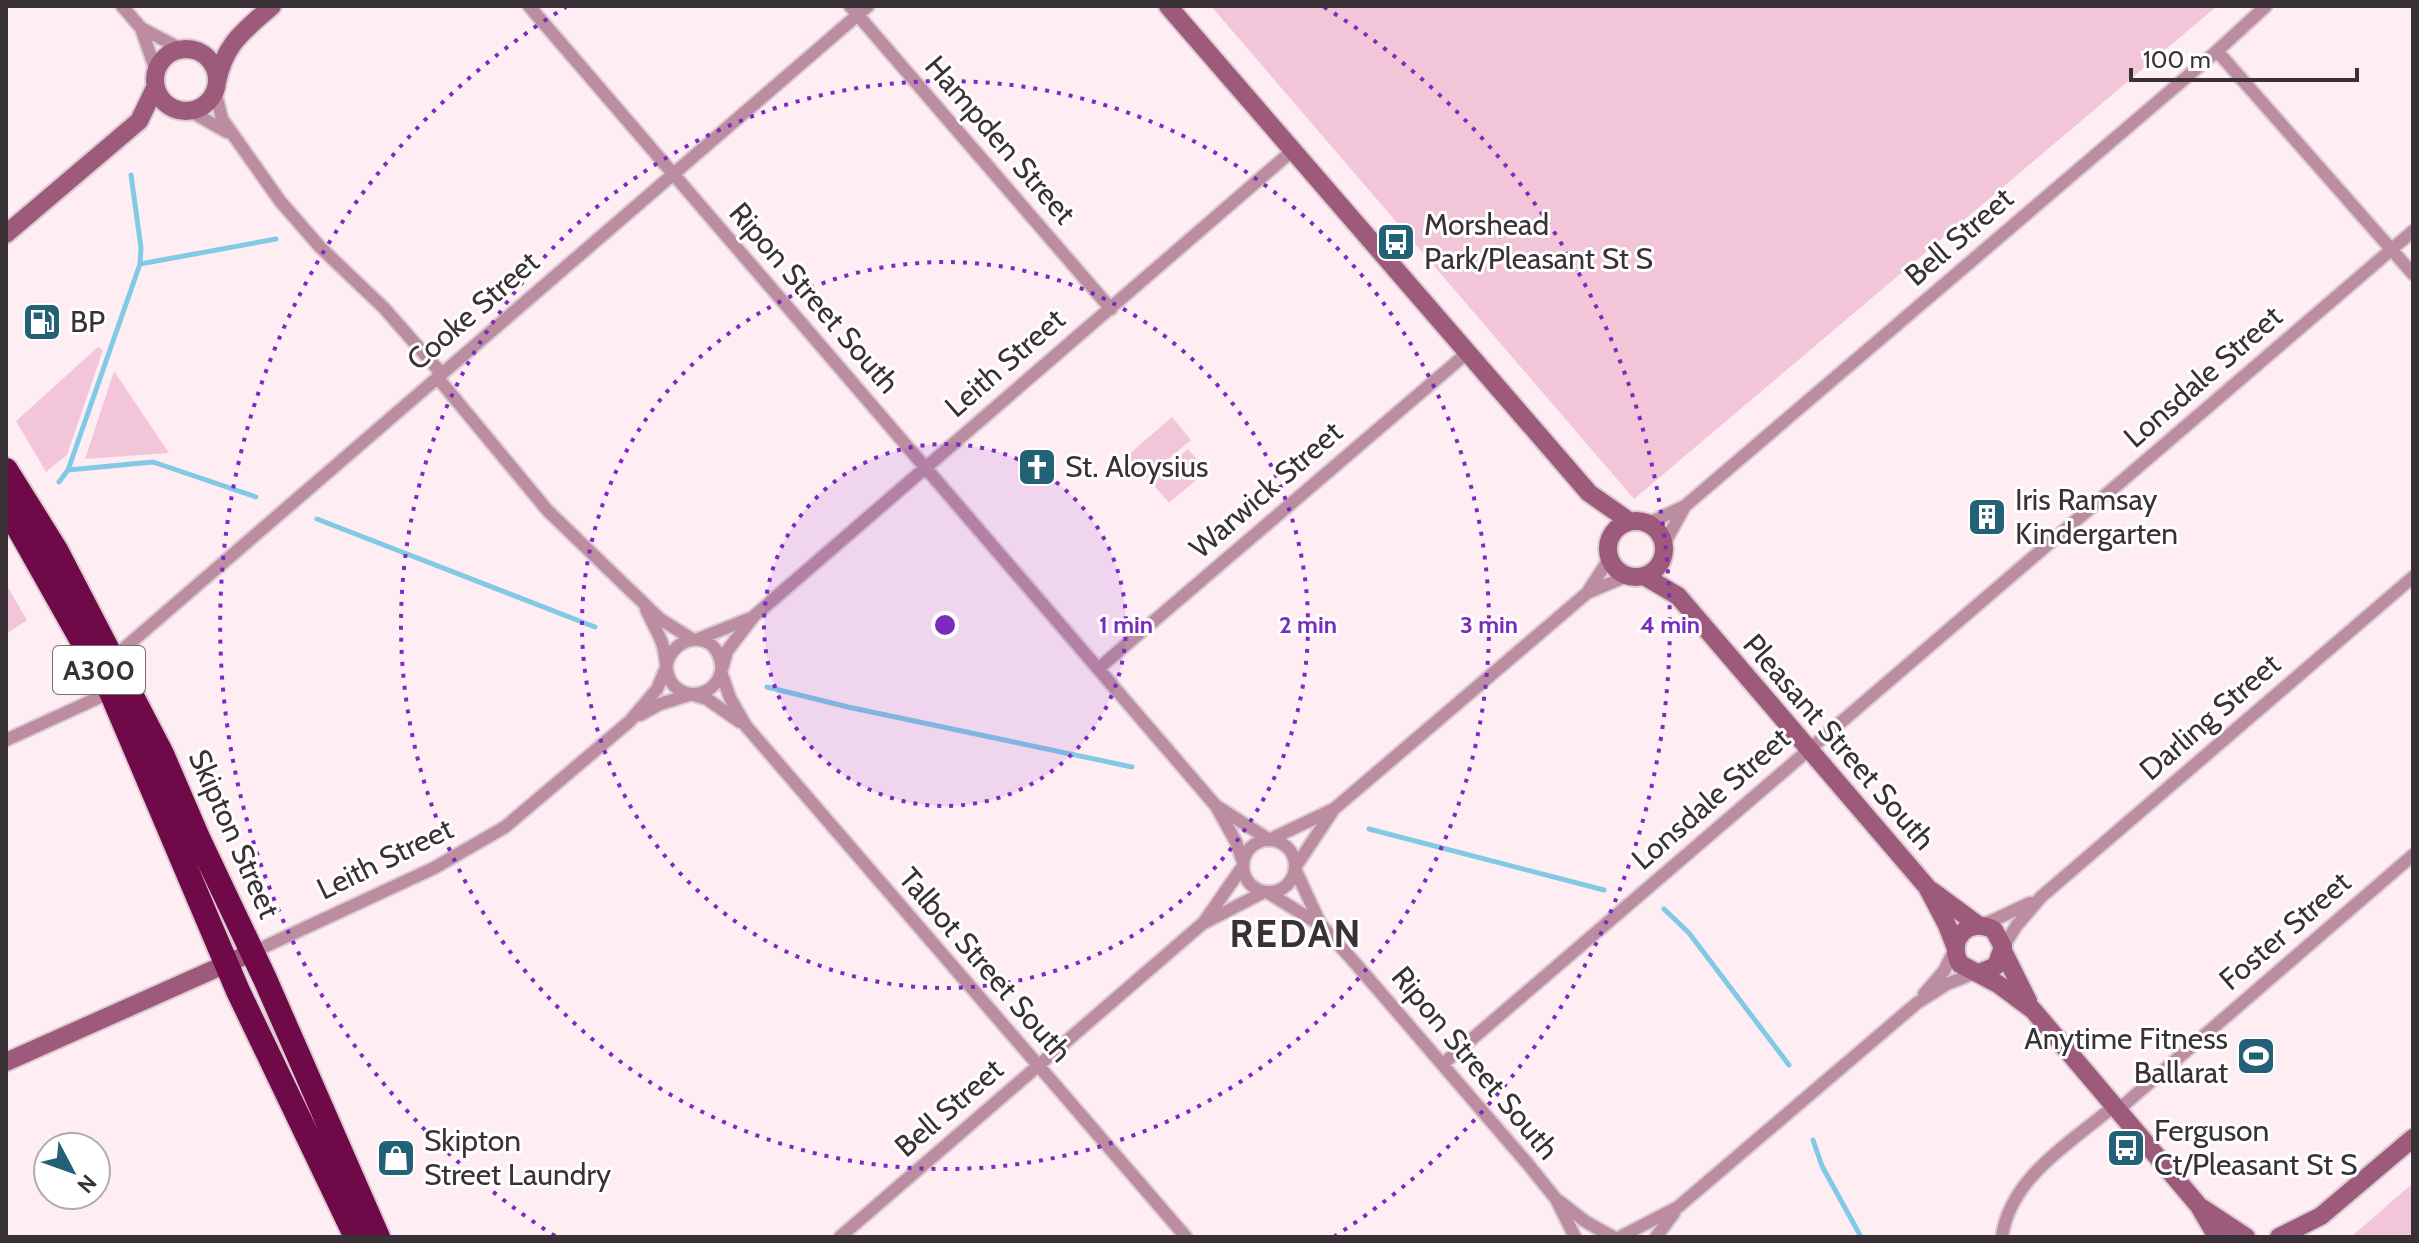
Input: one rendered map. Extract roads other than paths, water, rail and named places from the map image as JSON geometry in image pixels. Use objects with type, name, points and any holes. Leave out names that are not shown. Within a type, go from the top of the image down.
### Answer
[{"type":"highway","name":"Skipton Street","points":[[6,470],[56,550],[162,754],[378,1237]]},
{"type":"highway","name":"Skipton Street","points":[[6,506],[111,692],[226,964],[356,1237]]},
{"type":"street","points":[[122,6],[141,28],[209,60],[216,72],[222,119],[299,223],[384,308],[526,488],[669,626],[707,642],[715,649],[721,670],[713,687],[692,694],[674,685],[659,636],[641,599]]},
{"type":"street","points":[[6,234],[139,121],[161,113],[205,105],[216,87],[222,59],[236,37],[272,6]]},
{"type":"street","name":"Ripon Street South","points":[[529,6],[1216,806],[1236,842],[1243,864]]},
{"type":"street","points":[[1168,6],[1589,493],[1629,521],[1649,523],[1661,536],[1663,551],[1658,566],[1587,593]]},
{"type":"street","name":"Bell Street","points":[[1649,523],[1685,506],[2266,6]]},
{"type":"street","name":"Cooke Street","points":[[114,657],[859,9]]},
{"type":"street","name":"Hampden Street","points":[[859,9],[1111,309]]},
{"type":"street","points":[[141,28],[164,103],[216,124],[233,137]]},
{"type":"street","points":[[139,121],[165,57],[236,37]]},
{"type":"street","points":[[2217,51],[2413,274]]},
{"type":"street","name":"Leith Street","points":[[721,670],[727,651],[754,616],[1292,151]]},
{"type":"street","name":"Lonsdale Street","points":[[1444,1063],[2413,231]]},
{"type":"street","name":"Warwick Street","points":[[1099,668],[1467,353]]},
{"type":"street","points":[[1589,493],[1610,537]]},
{"type":"street","name":"Bell Street","points":[[1663,551],[1685,506]]},
{"type":"street","points":[[1334,809],[1286,886],[1265,892],[1250,884],[1243,864],[1251,846],[1334,809],[1587,593],[1609,559],[1610,537],[1614,530],[1629,521]]},
{"type":"street","name":"Pleasant Street South","points":[[1663,551],[1678,596],[1927,887],[1955,947]]},
{"type":"street","points":[[1609,559],[1620,572],[1635,576]]},
{"type":"street","name":"Pleasant Street South","points":[[1635,576],[1678,596]]},
{"type":"street","name":"Darling Street","points":[[2003,949],[2017,925],[2041,897],[2413,577]]},
{"type":"street","name":"Leith Street","points":[[694,639],[708,637],[754,616]]},
{"type":"street","points":[[666,666],[675,647],[694,639]]},
{"type":"street","name":"Leith Street","points":[[6,1062],[253,952],[434,868],[491,837],[543,797],[630,721],[657,689],[666,666]]},
{"type":"street","name":"Talbot Street South","points":[[721,670],[730,698],[746,726],[1186,1237]]},
{"type":"street","points":[[6,740],[111,692]]},
{"type":"street","name":"Leith Street","points":[[630,721],[660,704],[692,694]]},
{"type":"street","name":"Talbot Street South","points":[[692,694],[713,702],[746,726]]},
{"type":"street","name":"Ripon Street South","points":[[1216,806],[1270,839]]},
{"type":"street","points":[[1270,839],[1289,848],[1296,867]]},
{"type":"street","name":"Foster Street","points":[[2002,1237],[2009,1212],[2026,1183],[2413,855]]},
{"type":"street","name":"Bell Street","points":[[1202,924],[1243,864]]},
{"type":"street","name":"Ripon Street South","points":[[1296,867],[1322,926]]},
{"type":"street","name":"Pleasant Street South","points":[[1927,887],[1981,925]]},
{"type":"street","name":"Ripon Street South","points":[[1265,892],[1322,926],[1444,1063],[1556,1199],[1575,1237]]},
{"type":"street","name":"Bell Street","points":[[840,1237],[1202,924],[1265,892]]},
{"type":"street","name":"Darling Street","points":[[1981,925],[2041,897]]},
{"type":"street","points":[[1917,1003],[1944,971],[1963,931],[1981,925],[1996,933],[2033,1010]]},
{"type":"street","points":[[1955,947],[1960,964],[2007,990],[2033,1010],[2199,1206],[2217,1237]]},
{"type":"street","points":[[1620,1237],[1678,1207],[1917,1003],[1947,984],[1996,966],[2003,949]]},
{"type":"street","points":[[2279,1237],[2321,1216],[2413,1138]]},
{"type":"street","name":"Ripon Street South","points":[[1556,1199],[1592,1226],[1613,1237]]},
{"type":"street","points":[[2199,1206],[2246,1237]]},
{"type":"street","points":[[1656,1237],[1678,1207]]},
{"type":"street","points":[[2306,1237],[2321,1216]]},
{"type":"waterway","points":[[68,470],[140,264],[141,248],[131,175]]},
{"type":"waterway","points":[[140,264],[276,239]]},
{"type":"waterway","points":[[59,482],[68,470],[153,462],[256,497]]},
{"type":"waterway","points":[[317,519],[595,627]]},
{"type":"waterway","points":[[767,687],[1132,767]]},
{"type":"waterway","points":[[1369,829],[1604,890]]},
{"type":"waterway","points":[[1664,909],[1689,933],[1789,1065]]},
{"type":"waterway","points":[[1813,1140],[1822,1166],[1861,1237]]},
{"type":"place","name":"Morshead Park/Pleasant St S","points":[[1396,242]]},
{"type":"place","name":"BP","points":[[42,322]]},
{"type":"place","name":"St. Aloysius","points":[[1037,467]]},
{"type":"place","name":"Iris Ramsay Kindergarten","points":[[1987,517]]},
{"type":"place","name":"Anytime Fitness Ballarat","points":[[2256,1056]]},
{"type":"place","name":"Ferguson Ct/Pleasant St S","points":[[2126,1148]]},
{"type":"place","name":"Skipton Street Laundry","points":[[396,1158]]},
{"type":"district","name":"REDAN","points":[[1296,934]]}]
